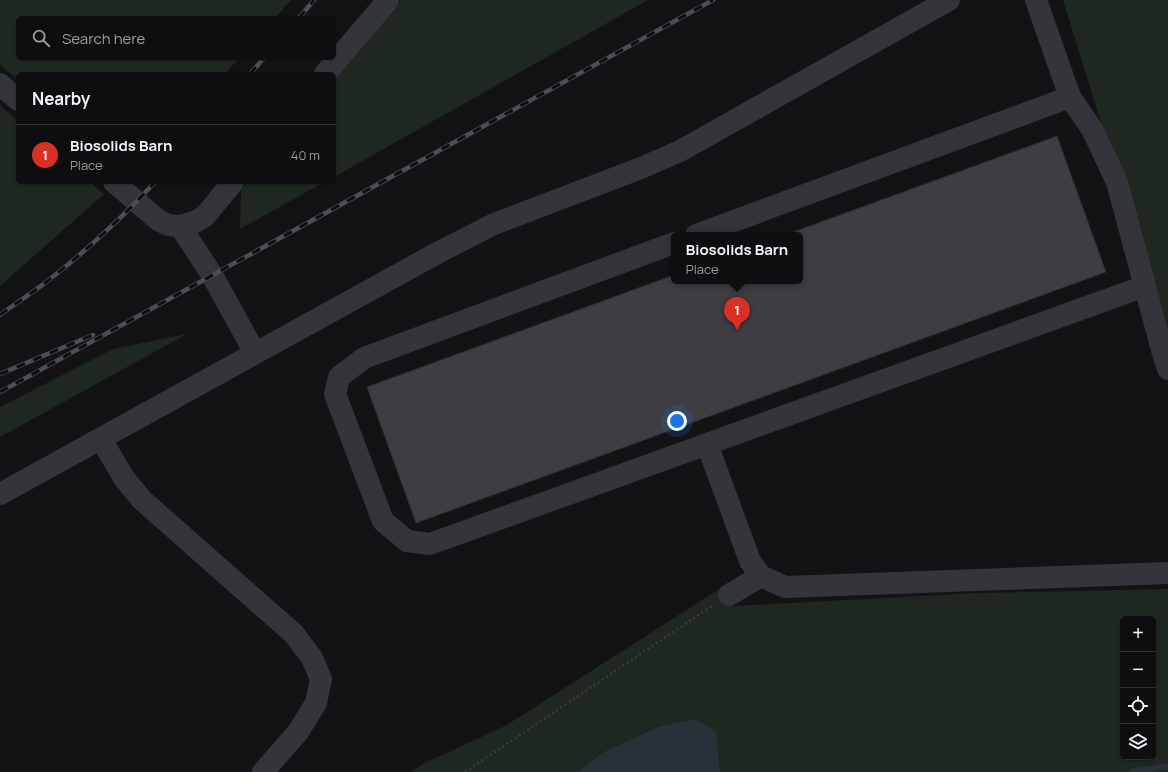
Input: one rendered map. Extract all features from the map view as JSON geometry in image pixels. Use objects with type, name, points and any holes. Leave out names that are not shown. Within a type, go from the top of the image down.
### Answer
[{"type":"street","points":[[327,72],[388,0]]},
{"type":"street","points":[[0,494],[439,252],[494,224],[641,168],[680,151],[949,0]]},
{"type":"street","points":[[1036,0],[1070,97],[1092,129],[1117,182],[1168,369]]},
{"type":"street","points":[[0,84],[16,98]]},
{"type":"street","points":[[704,232],[1070,97]]},
{"type":"street","points":[[116,184],[158,220],[168,225],[180,226],[195,222],[205,216],[231,184]]},
{"type":"street","points":[[180,226],[212,275],[255,353]]},
{"type":"street","points":[[671,244],[364,358],[339,377],[335,394],[383,521],[407,541],[430,544],[1145,286]]},
{"type":"street","points":[[101,439],[124,478],[142,500],[294,634],[312,658],[321,679],[316,703],[298,732],[263,772]]},
{"type":"street","points":[[707,444],[750,561],[761,576],[784,587],[1168,573]]},
{"type":"street","points":[[729,595],[761,576]]},
{"type":"path","points":[[465,772],[729,595]]},
{"type":"shaded area","points":[[0,0],[291,0],[277,16],[16,16],[16,60],[237,60],[227,72],[16,72],[16,78],[0,65]]},
{"type":"shaded area","points":[[401,0],[648,0],[336,176],[336,77]]},
{"type":"shaded area","points":[[1063,0],[1168,0],[1168,339]]},
{"type":"shaded area","points":[[0,105],[16,119],[16,184],[92,184],[104,194],[0,286]]},
{"type":"shaded area","points":[[246,184],[320,184],[240,229],[241,189]]},
{"type":"shaded area","points":[[187,334],[0,437],[0,407],[113,349]]},
{"type":"shaded area","points":[[724,586],[733,606],[978,593],[1168,589],[1168,772],[720,772],[719,765],[696,719],[660,726],[603,752],[577,772],[410,772],[425,763],[507,725]]},
{"type":"shaded area","points":[[696,719],[716,732],[720,772],[577,772],[603,752],[660,726]]},
{"type":"building","points":[[1057,136],[1106,272],[416,523],[367,387],[671,276],[671,284],[803,284],[803,232],[793,232]]},
{"type":"waterway","points":[[1132,772],[1168,766]]},
{"type":"railway","points":[[301,16],[314,0]]},
{"type":"railway","points":[[0,392],[713,0]]},
{"type":"railway","points":[[252,72],[262,60]]},
{"type":"railway","points":[[0,315],[44,284],[78,257],[153,184]]},
{"type":"railway","points":[[0,374],[93,335]]},
{"type":"place","name":"Biosolids Barn","points":[[737,330]]}]
